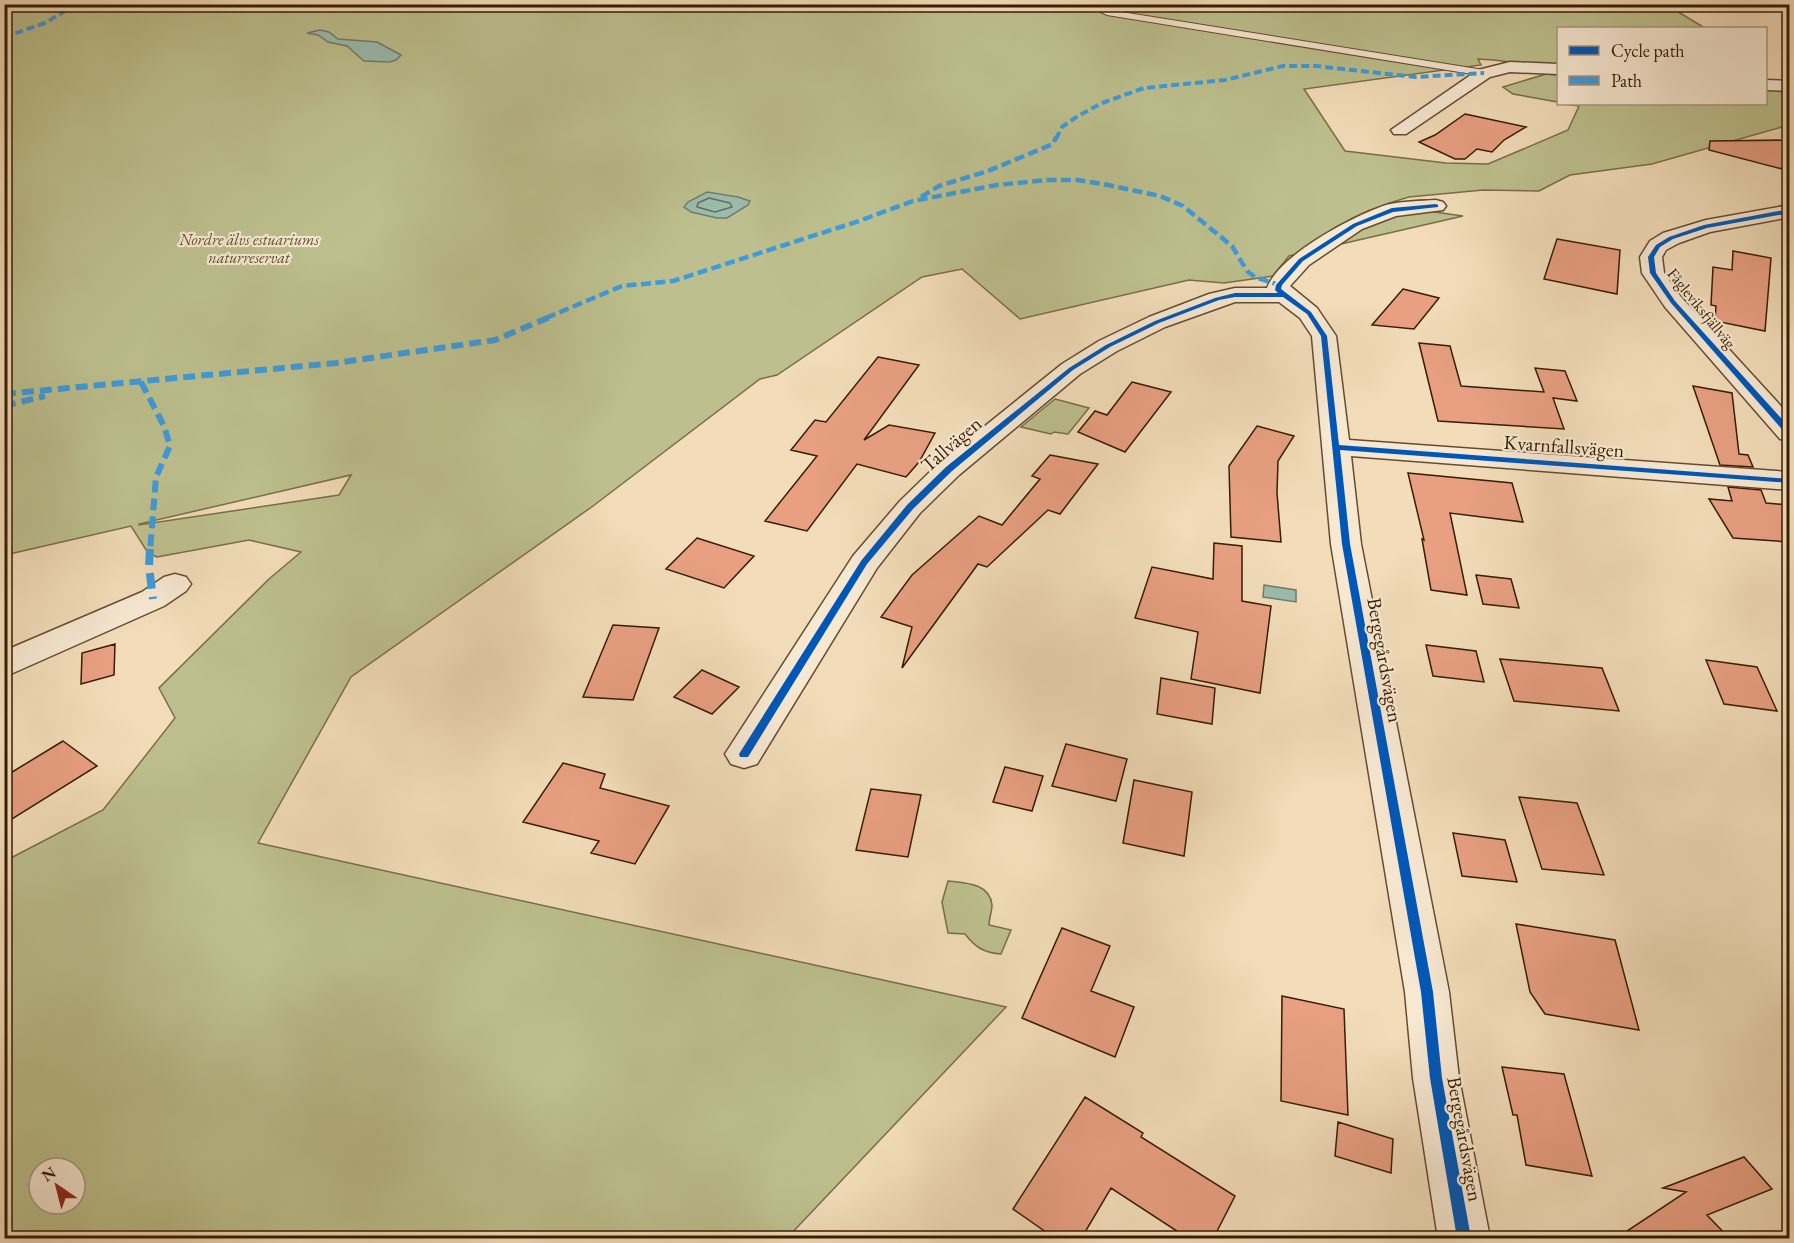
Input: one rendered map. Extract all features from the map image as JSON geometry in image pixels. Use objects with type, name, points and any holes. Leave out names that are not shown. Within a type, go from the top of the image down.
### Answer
[{"type":"street","points":[[1400,130],[1484,73],[1510,67],[1557,69]]},
{"type":"street","points":[[1767,85],[1790,86]]},
{"type":"street","points":[[1284,295],[1278,290],[1279,285],[1301,260],[1355,225],[1392,210],[1436,206]]},
{"type":"street","name":"Fågleviksfjällväg","points":[[1790,211],[1706,226],[1671,238],[1658,246],[1651,257],[1653,273],[1673,302],[1790,433]]},
{"type":"street","name":"Tallvägen","points":[[744,754],[864,563],[910,507],[949,468],[1071,369],[1108,346],[1157,322],[1217,299],[1235,295],[1284,295]]},
{"type":"street","name":"Bergegårdsvägen","points":[[1284,295],[1309,313],[1324,336],[1346,544],[1427,992],[1436,1078],[1464,1239]]},
{"type":"street","name":"Kvarnfallsvägen","points":[[1336,447],[1790,481]]},
{"type":"street","points":[[4,665],[153,599],[175,584]]},
{"type":"lane","points":[[1088,4],[1107,12],[1484,73]]},
{"type":"green space","name":"Nordre älvs estuariums naturreservat","points":[[1665,4],[1703,27],[1557,27],[1557,66],[1478,59],[1481,65],[1304,89],[1345,151],[1446,163],[1488,164],[1568,130],[1579,106],[1572,105],[1767,105],[1767,89],[1789,90],[1789,125],[1652,164],[1570,175],[1539,191],[1483,190],[1409,197],[1389,203],[1392,206],[1463,216],[1289,256],[1273,276],[1224,283],[1189,280],[1020,319],[962,269],[922,277],[777,375],[760,379],[593,506],[351,677],[258,843],[1006,1007],[787,1238],[5,1238],[5,861],[103,810],[175,718],[159,688],[269,579],[301,552],[249,540],[157,557],[148,553],[131,526],[5,555],[5,5]],"holes":[[[351,475],[339,495],[139,524]]]},
{"type":"green space","points":[[1546,74],[1557,75],[1557,102],[1513,94],[1503,87]]},
{"type":"green space","points":[[1055,399],[1089,408],[1068,434],[1054,432],[1051,434],[1021,427]]},
{"type":"green space","points":[[948,881],[962,882],[982,888],[987,892],[992,905],[989,925],[1011,930],[1001,954],[980,948],[965,934],[948,933],[942,902]]},
{"type":"water","points":[[320,30],[329,32],[338,39],[377,42],[401,55],[389,62],[364,61],[347,46],[328,42],[318,35],[307,33]]},
{"type":"water","points":[[707,192],[750,201],[748,205],[727,218],[691,212],[684,207],[688,202]]},
{"type":"water","points":[[1264,585],[1296,590],[1296,602],[1263,597]]},
{"type":"building","points":[[1465,114],[1526,127],[1504,140],[1492,152],[1477,149],[1465,159],[1455,159],[1419,142],[1435,135]]},
{"type":"building","points":[[1790,140],[1790,171],[1709,150],[1710,141]]},
{"type":"building","points":[[1557,239],[1620,250],[1617,294],[1544,279]]},
{"type":"building","points":[[1733,251],[1771,258],[1765,331],[1715,321],[1716,306],[1711,305],[1713,267],[1732,270]]},
{"type":"building","points":[[1403,289],[1439,298],[1414,329],[1372,325]]},
{"type":"building","points":[[1419,343],[1450,346],[1461,386],[1544,392],[1535,368],[1565,371],[1577,401],[1553,398],[1564,429],[1438,421]]},
{"type":"building","points":[[878,357],[919,365],[864,440],[889,425],[935,433],[919,462],[906,477],[857,464],[807,531],[765,521],[817,456],[791,450],[815,420],[826,422]]},
{"type":"building","points":[[1132,382],[1171,392],[1125,452],[1078,432],[1095,411],[1107,415]]},
{"type":"building","points":[[1693,386],[1732,393],[1739,454],[1748,455],[1753,467],[1720,465]]},
{"type":"building","points":[[1257,426],[1294,436],[1278,461],[1277,493],[1281,542],[1231,537],[1229,466]]},
{"type":"building","points":[[1050,455],[1098,464],[1060,514],[1048,510],[987,567],[978,564],[902,668],[912,627],[881,617],[912,575],[979,516],[1002,525],[1040,479],[1032,476]]},
{"type":"building","points":[[1408,473],[1512,483],[1523,522],[1450,513],[1467,595],[1431,590],[1422,539],[1424,540]]},
{"type":"building","points":[[1728,487],[1761,490],[1766,503],[1790,505],[1790,542],[1733,538],[1709,499],[1732,501]]},
{"type":"building","points":[[697,538],[754,556],[724,588],[666,569]]},
{"type":"building","points":[[1214,543],[1242,546],[1242,601],[1271,606],[1260,693],[1191,679],[1198,632],[1135,618],[1152,567],[1213,579]]},
{"type":"building","points":[[1476,575],[1511,579],[1519,608],[1483,604]]},
{"type":"building","points":[[613,625],[659,628],[633,700],[583,697]]},
{"type":"building","points":[[115,644],[114,675],[81,684],[82,653]]},
{"type":"building","points":[[1426,645],[1476,651],[1484,682],[1433,676]]},
{"type":"building","points":[[1500,659],[1602,668],[1619,711],[1514,701]]},
{"type":"building","points":[[1706,660],[1757,667],[1777,711],[1724,704]]},
{"type":"building","points":[[702,670],[739,687],[712,714],[674,697]]},
{"type":"building","points":[[1161,678],[1215,688],[1212,724],[1157,714]]},
{"type":"building","points":[[63,741],[97,766],[4,824],[4,777]]},
{"type":"building","points":[[1066,744],[1127,759],[1116,801],[1052,786]]},
{"type":"building","points":[[563,763],[605,774],[600,788],[669,806],[635,864],[591,853],[599,841],[523,822]]},
{"type":"building","points":[[1005,767],[1043,776],[1032,811],[993,802]]},
{"type":"building","points":[[1134,780],[1192,792],[1184,856],[1123,843]]},
{"type":"building","points":[[871,789],[921,795],[908,857],[856,850]]},
{"type":"building","points":[[1519,797],[1577,803],[1604,875],[1542,869]]},
{"type":"building","points":[[1453,833],[1505,840],[1517,882],[1462,876]]},
{"type":"building","points":[[1516,924],[1615,940],[1639,1030],[1545,1014],[1530,992]]},
{"type":"building","points":[[1062,928],[1110,946],[1091,991],[1134,1007],[1115,1057],[1022,1018]]},
{"type":"building","points":[[1282,996],[1344,1009],[1348,1115],[1281,1101]]},
{"type":"building","points":[[1502,1067],[1564,1074],[1592,1176],[1526,1165],[1517,1115],[1513,1115]]},
{"type":"building","points":[[1085,1097],[1143,1133],[1141,1137],[1235,1196],[1213,1239],[1189,1239],[1111,1188],[1081,1239],[1056,1239],[1013,1209]]},
{"type":"building","points":[[1338,1122],[1393,1139],[1391,1173],[1335,1156]]},
{"type":"building","points":[[1744,1157],[1772,1189],[1707,1215],[1730,1239],[1615,1239],[1686,1192],[1663,1188]]},
{"type":"marked path","points":[[4,37],[45,23],[77,4]]},
{"type":"marked path","points":[[921,197],[939,186],[988,171],[1053,144],[1062,127],[1078,116],[1102,103],[1144,88],[1225,80],[1283,66],[1316,66],[1415,77],[1484,73]]},
{"type":"marked path","points":[[4,394],[336,363],[495,340],[622,286],[673,281],[859,221],[913,201],[997,185],[1047,180],[1077,180],[1103,184],[1160,196],[1183,206],[1232,246],[1247,271],[1255,277],[1279,285]]},
{"type":"marked path","points":[[141,382],[164,426],[170,446],[156,477],[149,566],[153,599]]},
{"type":"marked path","points":[[4,406],[45,396]]},
{"type":"cycle path","points":[[1436,206],[1392,210],[1355,225],[1301,260],[1279,285],[1278,290],[1309,313],[1324,336],[1346,544],[1427,992],[1436,1078],[1464,1238]]},
{"type":"cycle path","points":[[1790,211],[1706,226],[1671,238],[1658,246],[1651,257],[1653,273],[1673,302],[1790,433]]},
{"type":"cycle path","points":[[744,754],[864,563],[910,507],[949,469],[1071,369],[1108,346],[1157,322],[1217,299],[1235,295],[1284,295]]},
{"type":"cycle path","points":[[1336,447],[1790,481]]}]
